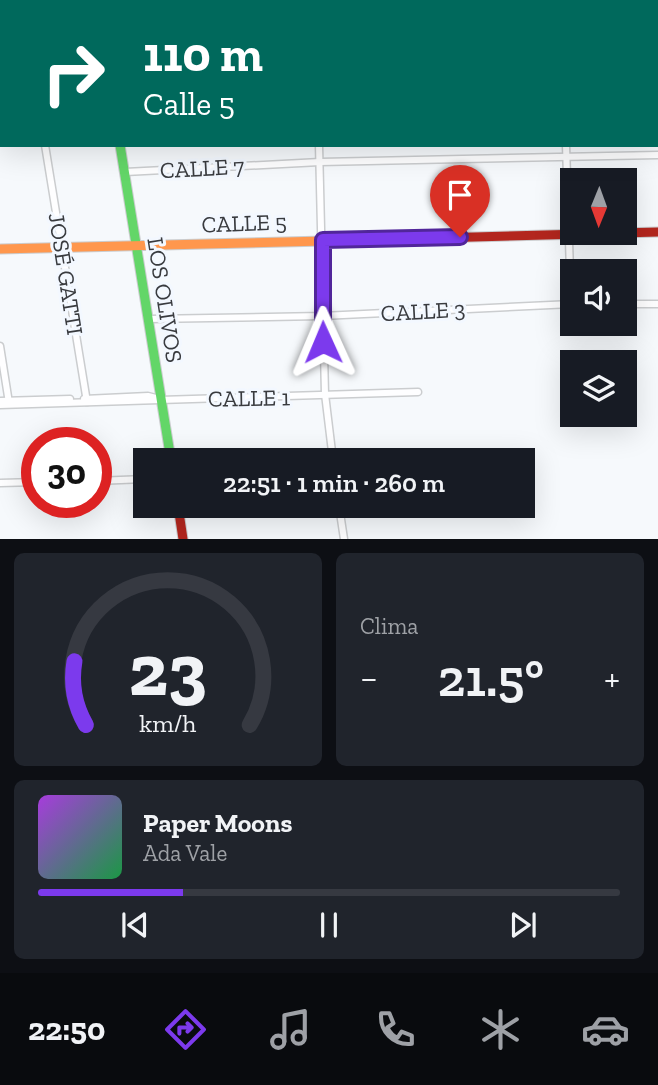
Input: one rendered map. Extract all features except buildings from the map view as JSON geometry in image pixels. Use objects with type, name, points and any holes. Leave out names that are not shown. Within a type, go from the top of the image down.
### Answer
[{"type":"street","name":"JOSÉ GATTI","points":[[45,147],[87,401]]},
{"type":"street","name":"LOS OLIVOS","points":[[120,147],[170,448]]},
{"type":"street","points":[[319,147],[324,394],[331,448]]},
{"type":"street","points":[[566,147],[566,168]]},
{"type":"street","name":"CALLE 7","points":[[124,172],[320,162],[658,155]]},
{"type":"street","name":"CALLE 5","points":[[637,232],[658,232]]},
{"type":"street","name":"CALLE 5","points":[[0,249],[560,234]]},
{"type":"street","points":[[637,304],[658,304]]},
{"type":"street","name":"CALLE 3","points":[[149,319],[323,316],[560,305]]},
{"type":"street","points":[[0,346],[9,403]]},
{"type":"street","name":"CALLE 1","points":[[0,403],[315,397],[324,394],[418,392]]},
{"type":"street","points":[[112,480],[133,479]]},
{"type":"street","points":[[0,483],[21,482]]},
{"type":"street","points":[[180,518],[183,539]]},
{"type":"street","points":[[341,518],[344,539]]},
{"type":"traffic: fast","points":[[120,147],[169,448]]},
{"type":"traffic: slow","points":[[0,249],[365,240]]},
{"type":"traffic: jam","points":[[365,240],[658,232]]},
{"type":"traffic: jam","points":[[180,518],[183,539]]},
{"type":"route","points":[[323,342],[323,240],[460,237]]}]
